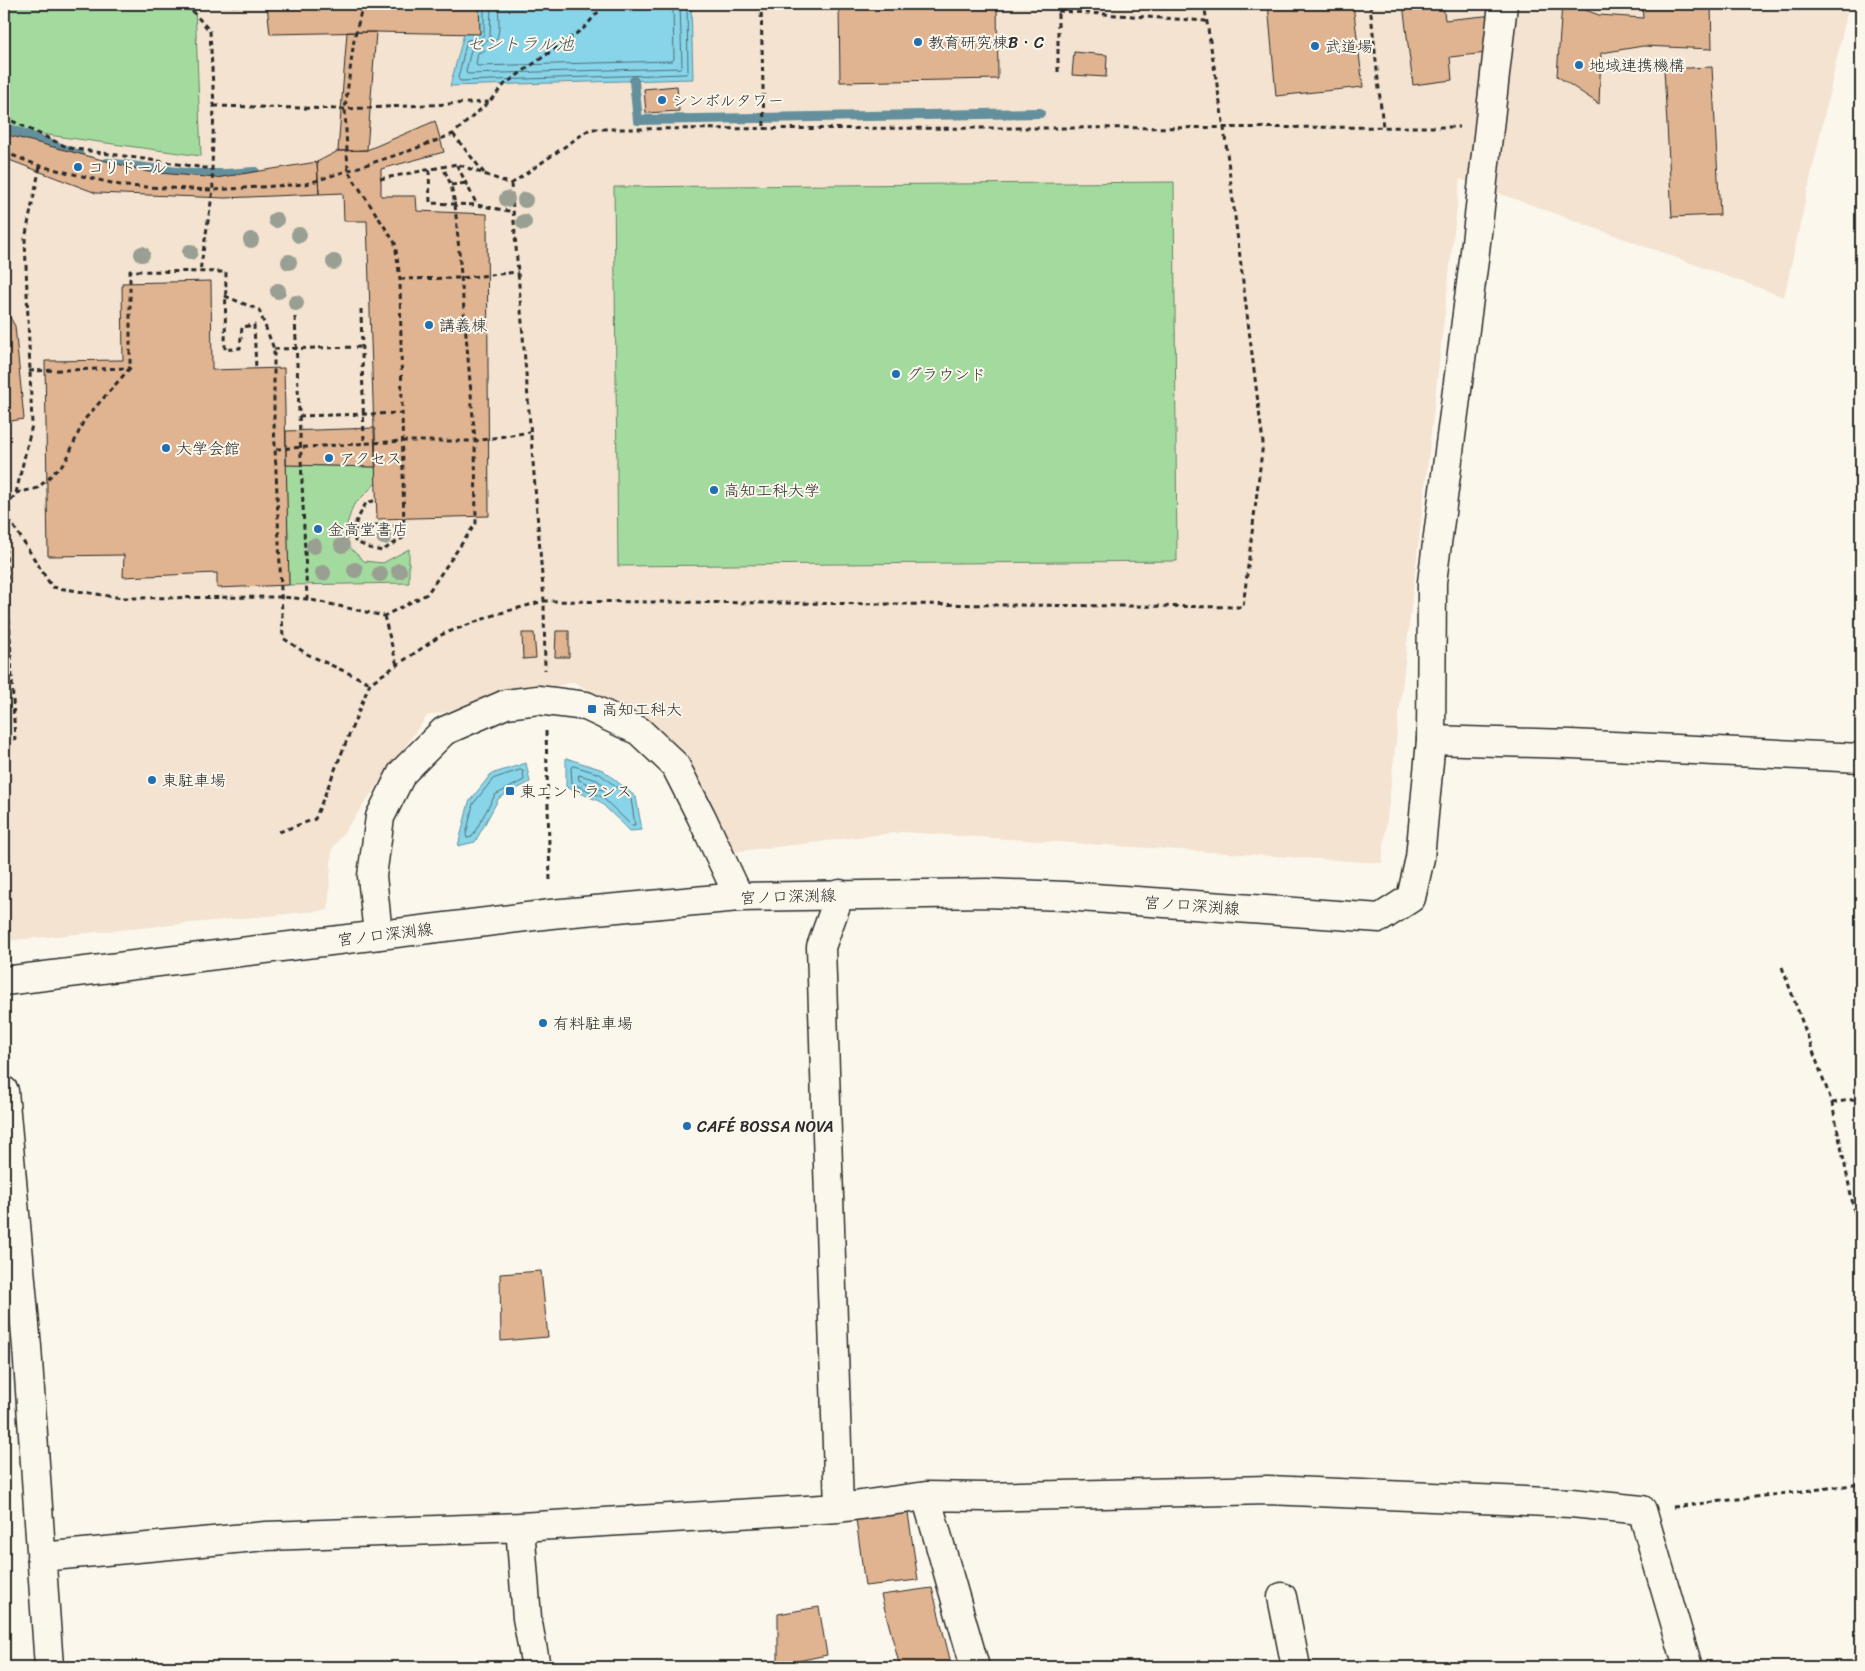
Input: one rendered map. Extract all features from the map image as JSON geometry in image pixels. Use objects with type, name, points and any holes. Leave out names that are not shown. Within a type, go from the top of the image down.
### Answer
[{"type":"street","name":"宮ノ口深渕線","points":[[4,981],[551,914],[739,897],[987,893],[1064,896],[1380,918],[1411,898],[1420,858],[1431,740],[1432,582],[1503,4]]},
{"type":"street","points":[[378,935],[372,876],[380,817],[402,773],[444,731],[506,704],[546,700],[586,706],[639,731],[675,765],[739,897]]},
{"type":"street","points":[[1431,740],[1571,744],[1861,758]]},
{"type":"street","points":[[839,1508],[821,947],[840,894]]},
{"type":"street","points":[[4,1092],[27,1347],[49,1667]]},
{"type":"street","points":[[42,1557],[266,1536],[520,1527],[839,1508],[926,1496],[984,1498],[1268,1490],[1571,1503],[1642,1510],[1688,1667]]},
{"type":"street","points":[[926,1496],[975,1667]]},
{"type":"street","points":[[520,1527],[527,1618],[536,1667]]},
{"type":"street","points":[[1282,1597],[1296,1667]]},
{"type":"path","points":[[86,4],[86,12]]},
{"type":"path","points":[[186,4],[210,31],[214,106],[213,190],[200,271]]},
{"type":"path","points":[[363,4],[354,40],[345,109],[348,171],[395,243],[400,280],[404,537],[382,551],[369,548],[355,541],[356,522],[366,503],[377,500]]},
{"type":"path","points":[[4,152],[40,166],[124,186],[213,190],[306,184],[453,134],[489,102],[505,84],[584,28],[605,4]]},
{"type":"path","points":[[761,4],[764,129]]},
{"type":"path","points":[[1058,4],[1058,72]]},
{"type":"path","points":[[279,832],[315,819],[370,683],[443,634],[497,614],[544,601],[1243,607],[1263,443],[1224,128],[1204,4]]},
{"type":"path","points":[[1370,4],[1383,127]]},
{"type":"path","points":[[1058,11],[1206,21]]},
{"type":"path","points":[[214,106],[345,109],[489,102]]},
{"type":"path","points":[[4,117],[69,148],[212,169]]},
{"type":"path","points":[[511,184],[590,129],[1489,127]]},
{"type":"path","points":[[453,134],[484,173]]},
{"type":"path","points":[[380,179],[457,164],[511,184]]},
{"type":"path","points":[[457,164],[477,205]]},
{"type":"path","points":[[16,741],[4,511],[16,493],[32,425],[25,239],[40,166]]},
{"type":"path","points":[[4,511],[52,587],[122,598],[281,597],[307,599],[384,616],[428,594],[476,523],[475,441],[455,204],[451,186],[442,167]]},
{"type":"path","points":[[428,170],[430,203],[477,205],[514,212]]},
{"type":"path","points":[[451,186],[467,183]]},
{"type":"path","points":[[511,184],[544,601],[551,914]]},
{"type":"path","points":[[16,493],[38,488],[66,460],[84,420],[130,368],[130,271],[226,272],[225,350],[240,348],[242,327],[254,325],[256,369]]},
{"type":"path","points":[[400,280],[461,278],[518,272]]},
{"type":"path","points":[[225,296],[258,310],[274,349],[283,638],[307,654],[370,683]]},
{"type":"path","points":[[360,309],[364,444]]},
{"type":"path","points":[[295,317],[307,599]]},
{"type":"path","points":[[274,349],[362,347]]},
{"type":"path","points":[[29,371],[130,368]]},
{"type":"path","points":[[299,416],[403,413]]},
{"type":"path","points":[[276,450],[403,441],[475,441],[530,432]]},
{"type":"path","points":[[375,525],[404,526]]},
{"type":"path","points":[[384,616],[397,665]]},
{"type":"path","points":[[1782,967],[1832,1103],[1861,1243]]},
{"type":"path","points":[[1832,1103],[1861,1098]]},
{"type":"path","points":[[1642,1510],[1861,1484]]},
{"type":"shaded area","name":"高知工科大学","points":[[4,4],[1849,4],[1784,297],[1460,179],[1382,863],[902,832],[732,852],[666,734],[574,682],[427,716],[332,849],[328,910],[4,941]]},
{"type":"green space","points":[[4,4],[195,4],[201,156],[4,129]]},
{"type":"green space","name":"グラウンド","points":[[1174,182],[1177,561],[618,566],[614,187]]},
{"type":"green space","points":[[286,465],[376,467],[376,483],[353,506],[346,527],[348,546],[364,561],[383,563],[409,549],[409,583],[289,585]]},
{"type":"water","name":"セントラル池","points":[[479,4],[691,4],[693,79],[450,86],[464,34],[480,33]]},
{"type":"water","points":[[566,758],[603,770],[636,797],[642,830],[630,831],[599,801],[566,787]]},
{"type":"water","points":[[526,763],[530,782],[499,798],[475,842],[458,846],[469,802],[491,774]]},
{"type":"building","points":[[232,4],[479,4],[480,34],[376,32],[270,34],[267,5],[232,6]]},
{"type":"building","name":"教育研究棟B・C","points":[[839,4],[997,4],[998,79],[840,82]]},
{"type":"building","name":"武道場","points":[[1268,4],[1353,4],[1363,87],[1276,96]]},
{"type":"building","name":"武道場","points":[[1403,4],[1443,4],[1445,20],[1494,15],[1487,53],[1450,57],[1452,80],[1413,85]]},
{"type":"building","name":"地域連携機構","points":[[1562,4],[1569,4],[1599,15],[1643,18],[1642,4],[1711,4],[1712,49],[1643,46],[1601,53],[1599,104],[1557,76]]},
{"type":"building","points":[[347,32],[376,32],[367,150],[338,151]]},
{"type":"building","points":[[1074,52],[1107,55],[1106,77],[1072,75]]},
{"type":"building","points":[[1712,67],[1720,215],[1672,217],[1664,69]]},
{"type":"building","name":"シンボルタワー","points":[[677,86],[679,111],[646,113],[644,89]]},
{"type":"building","name":"講義棟","points":[[435,121],[444,152],[381,169],[381,196],[416,196],[417,211],[487,214],[489,516],[377,519],[367,221],[344,221],[343,193],[319,194],[317,162],[338,151],[367,150]]},
{"type":"building","name":"コリドール","points":[[4,134],[148,172],[216,178],[317,162],[319,194],[225,198],[96,193],[4,158]]},
{"type":"building","name":"大学会館","points":[[211,281],[212,370],[284,368],[289,585],[217,588],[217,573],[123,577],[124,555],[48,556],[45,361],[123,360],[122,283]]},
{"type":"building","points":[[4,307],[15,326],[24,419],[4,422]]},
{"type":"building","points":[[375,428],[376,467],[286,465],[286,431]]},
{"type":"building","points":[[556,631],[569,631],[569,657],[555,657]]},
{"type":"building","points":[[522,633],[534,633],[536,658],[523,659]]},
{"type":"building","points":[[541,1271],[548,1337],[501,1341],[500,1274]]},
{"type":"building","points":[[908,1513],[918,1580],[865,1586],[856,1519]]},
{"type":"building","points":[[932,1588],[952,1667],[900,1667],[881,1595]]},
{"type":"building","points":[[819,1607],[827,1655],[778,1665],[778,1614]]},
{"type":"waterway","points":[[634,81],[638,120],[1040,113]]},
{"type":"waterway","points":[[4,127],[79,155]]},
{"type":"waterway","points":[[107,163],[192,174],[255,172]]},
{"type":"place","name":"教育研究棟B・C","points":[[918,42]]},
{"type":"place","name":"武道場","points":[[1315,46]]},
{"type":"place","name":"地域連携機構","points":[[1579,65]]},
{"type":"place","name":"シンボルタワー","points":[[662,100]]},
{"type":"place","name":"コリドール","points":[[78,167]]},
{"type":"place","name":"講義棟","points":[[429,325]]},
{"type":"place","name":"グラウンド","points":[[896,374]]},
{"type":"place","name":"大学会館","points":[[166,448]]},
{"type":"place","name":"アクセス","points":[[329,458]]},
{"type":"place","name":"高知工科大学","points":[[714,490]]},
{"type":"place","name":"金高堂書店","points":[[318,529]]},
{"type":"place","name":"高知工科大","points":[[592,709]]},
{"type":"place","name":"東駐車場","points":[[152,780]]},
{"type":"place","name":"東エントランス","points":[[510,791]]},
{"type":"place","name":"有料駐車場","points":[[543,1023]]},
{"type":"place","name":"CAFÉ BOSSA NOVA","points":[[687,1126]]}]
